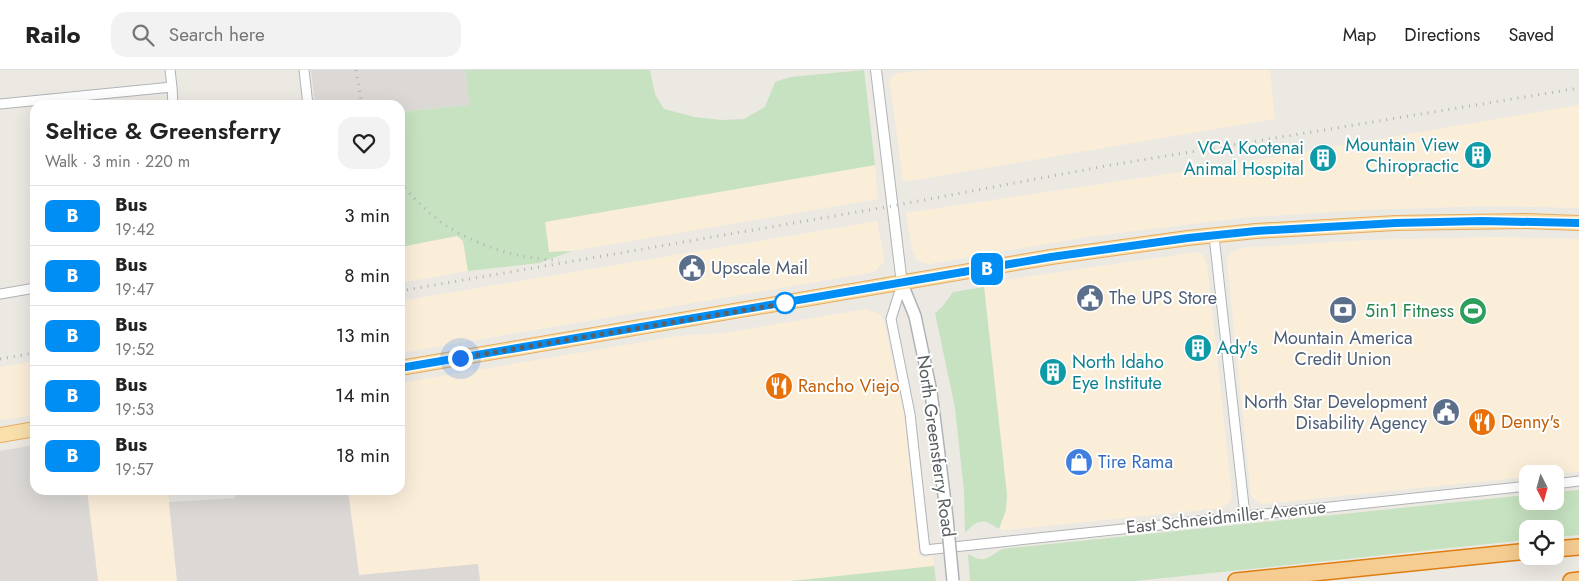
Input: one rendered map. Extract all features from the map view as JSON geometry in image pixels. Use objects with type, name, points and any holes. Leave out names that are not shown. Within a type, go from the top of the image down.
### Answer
[{"type":"highway","points":[[1564,548],[1579,547]]},
{"type":"highway","points":[[1236,581],[1519,553]]},
{"type":"highway","points":[[1571,581],[1579,580]]},
{"type":"main road","points":[[405,367],[1065,255],[1214,236],[1256,231],[1396,223],[1526,221],[1579,223]]},
{"type":"main road","name":"North Greensferry Road","points":[[902,284],[915,316],[931,392],[953,581]]},
{"type":"main road","points":[[0,435],[30,430]]},
{"type":"street","points":[[170,70],[173,100]]},
{"type":"street","points":[[304,70],[307,100]]},
{"type":"street","name":"North Greensferry Road","points":[[876,70],[902,284],[891,319],[910,414],[925,550]]},
{"type":"street","points":[[43,100],[172,88]]},
{"type":"street","points":[[0,104],[30,101]]},
{"type":"street","points":[[1214,236],[1245,515]]},
{"type":"street","points":[[0,294],[30,289]]},
{"type":"street","points":[[1564,483],[1579,481]]},
{"type":"street","name":"East Schneidmiller Avenue","points":[[925,550],[1519,487]]},
{"type":"shaded area","points":[[311,70],[466,70],[469,105],[405,111],[405,100],[314,100]]},
{"type":"shaded area","points":[[931,70],[1270,70],[1275,119],[903,182],[891,78],[898,73]]},
{"type":"shaded area","points":[[1579,105],[1579,208],[1491,206],[1362,210],[1240,218],[1087,237],[929,264],[922,263],[916,259],[907,223],[906,213],[1221,166]]},
{"type":"shaded area","points":[[875,165],[878,199],[572,251],[549,252],[544,222]]},
{"type":"shaded area","points":[[877,221],[884,256],[884,261],[876,271],[869,273],[405,352],[405,300]]},
{"type":"shaded area","points":[[457,236],[463,241],[468,271],[405,282],[405,246]]},
{"type":"shaded area","points":[[1497,237],[1579,239],[1579,472],[1564,473],[1564,465],[1519,465],[1519,478],[1262,504],[1254,499],[1251,495],[1227,262],[1228,256],[1242,248],[1366,240]]},
{"type":"shaded area","points":[[1198,252],[1203,255],[1207,265],[1232,496],[1230,502],[1222,508],[1005,530],[999,529],[1006,510],[1007,495],[984,283]]},
{"type":"shaded area","points":[[866,309],[880,314],[884,322],[905,419],[919,555],[924,558],[933,556],[934,566],[791,581],[480,581],[478,565],[359,575],[349,495],[405,495],[405,382],[679,336],[724,333]]},
{"type":"shaded area","points":[[30,362],[30,416],[0,420],[0,367]]},
{"type":"shaded area","points":[[30,446],[30,495],[88,495],[98,581],[0,581],[0,451]]},
{"type":"shaded area","points":[[88,495],[168,495],[177,581],[98,581]]},
{"type":"shaded area","points":[[235,495],[349,495],[359,575],[478,564],[480,581],[177,581],[169,502],[235,498]]},
{"type":"green space","points":[[466,70],[650,70],[655,94],[664,109],[694,117],[722,120],[744,119],[765,107],[775,82],[790,77],[864,70],[875,165],[545,222],[549,252],[572,251],[539,263],[468,271],[463,241],[457,236],[405,246],[405,111],[469,105]]},
{"type":"green space","points":[[984,287],[1007,495],[1006,510],[999,529],[989,523],[981,522],[965,533],[964,491],[955,408],[935,313],[953,292]]},
{"type":"green space","points":[[1579,490],[1579,535],[1564,536],[1564,520],[1519,520],[1519,541],[1135,581],[970,581],[968,554],[978,559],[985,559],[1002,549],[1519,496],[1519,510],[1564,510],[1564,491]]},
{"type":"green space","points":[[934,566],[936,581],[791,581]]},
{"type":"railway","points":[[356,70],[361,100]]},
{"type":"railway","points":[[405,290],[892,206],[1111,165],[1579,88]]},
{"type":"railway","points":[[405,188],[421,205],[458,233],[485,245],[514,254],[559,260]]},
{"type":"railway","points":[[0,359],[30,354]]},
{"type":"bus line","name":"B","points":[[405,367],[1051,257],[1188,238],[1256,231],[1396,223],[1526,221],[1579,223]]},
{"type":"place","name":"Mountain View Chiropractic","points":[[1478,155]]},
{"type":"place","name":"VCA Kootenai Animal Hospital","points":[[1323,158]]},
{"type":"place","name":"Upscale Mail","points":[[692,268]]},
{"type":"place","name":"The UPS Store","points":[[1090,298]]},
{"type":"place","name":"Mountain America Credit Union","points":[[1343,310]]},
{"type":"place","name":"5in1 Fitness","points":[[1473,311]]},
{"type":"place","name":"Ady's","points":[[1198,348]]},
{"type":"place","name":"North Idaho Eye Institute","points":[[1053,372]]},
{"type":"place","name":"Rancho Viejo","points":[[779,386]]},
{"type":"place","name":"North Star Development Disability Agency","points":[[1446,412]]},
{"type":"place","name":"Denny's","points":[[1482,422]]},
{"type":"place","name":"Tire Rama","points":[[1079,462]]},
{"type":"route","points":[[460,358],[787,303],[785,303]]}]
